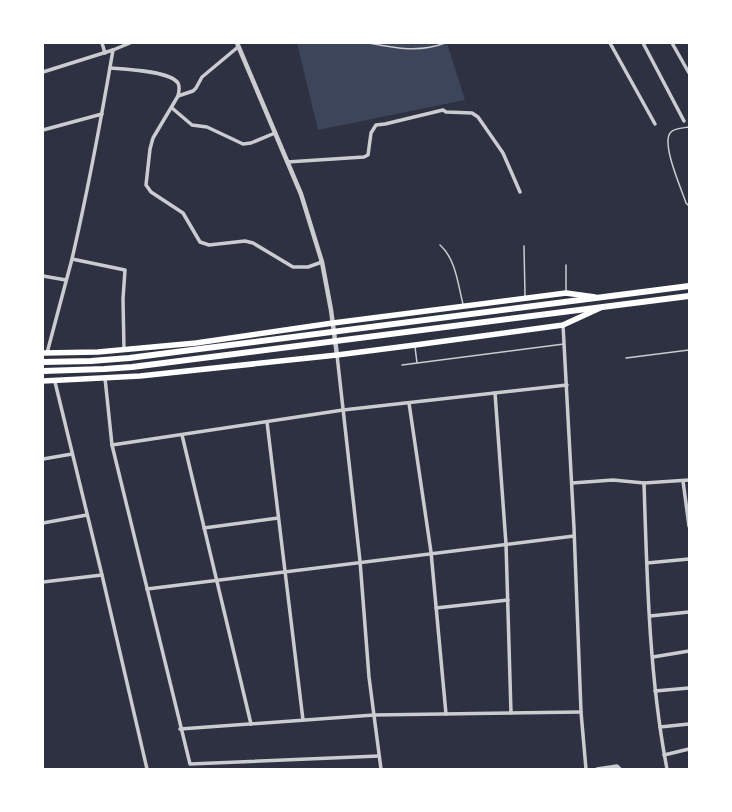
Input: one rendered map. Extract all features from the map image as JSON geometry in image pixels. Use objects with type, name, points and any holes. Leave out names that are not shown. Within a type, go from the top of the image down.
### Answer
[{"type":"highway","points":[[43,362],[91,361],[129,358],[689,286]]},
{"type":"highway","points":[[43,371],[132,367],[689,296]]},
{"type":"main road","points":[[45,353],[98,352],[196,343],[333,323],[566,293],[600,298]]},
{"type":"main road","points":[[43,381],[55,382],[148,376],[415,345],[564,325],[602,307]]},
{"type":"street","points":[[102,43],[105,53]]},
{"type":"street","points":[[43,72],[105,53],[130,43]]},
{"type":"street","points":[[610,43],[655,124]]},
{"type":"street","points":[[643,43],[684,121]]},
{"type":"street","points":[[672,43],[689,73]]},
{"type":"street","points":[[178,96],[193,91],[202,77],[237,45],[301,194],[322,262],[337,355],[360,561],[369,677],[381,769]]},
{"type":"street","points":[[45,353],[72,259],[114,50]]},
{"type":"street","points":[[110,68],[156,73],[175,80],[178,83],[178,96],[153,138],[146,180],[147,188],[183,213],[197,239],[203,244],[209,245],[245,241],[253,243],[293,267],[308,267],[322,262]]},
{"type":"street","points":[[172,108],[192,125],[207,127],[243,144],[251,143],[275,133]]},
{"type":"street","points":[[287,162],[364,157],[368,155],[371,133],[376,125],[443,110],[446,112],[472,113],[478,117],[503,153],[520,192]]},
{"type":"street","points":[[43,130],[102,114]]},
{"type":"street","points":[[72,259],[124,270],[124,350]]},
{"type":"street","points":[[43,276],[66,280]]},
{"type":"street","points":[[564,325],[581,712],[586,769]]},
{"type":"street","points":[[105,378],[112,445],[180,729],[190,764],[379,756]]},
{"type":"street","points":[[55,382],[147,769]]},
{"type":"street","points":[[112,445],[343,410],[567,384]]},
{"type":"street","points":[[495,393],[506,544],[511,713]]},
{"type":"street","points":[[409,403],[431,552],[446,714]]},
{"type":"street","points":[[267,422],[303,720]]},
{"type":"street","points":[[182,435],[251,724]]},
{"type":"street","points":[[43,458],[72,454]]},
{"type":"street","points":[[572,483],[613,480],[644,483],[689,480]]},
{"type":"street","points":[[682,481],[689,526]]},
{"type":"street","points":[[644,483],[647,563],[655,691],[667,769]]},
{"type":"street","points":[[43,523],[87,515]]},
{"type":"street","points":[[204,528],[278,518]]},
{"type":"street","points":[[147,589],[285,570],[574,536]]},
{"type":"street","points":[[647,563],[689,560]]},
{"type":"street","points":[[43,582],[102,575]]},
{"type":"street","points":[[436,608],[508,600]]},
{"type":"street","points":[[650,616],[689,612]]},
{"type":"street","points":[[653,657],[689,652]]},
{"type":"street","points":[[655,691],[689,688]]},
{"type":"street","points":[[180,729],[374,715],[581,712]]},
{"type":"street","points":[[660,727],[689,724]]},
{"type":"street","points":[[664,755],[689,749]]},
{"type":"street","points":[[597,769],[617,766],[620,769]]},
{"type":"lane","points":[[369,43],[418,50],[445,43]]},
{"type":"lane","points":[[689,127],[675,129],[671,132],[668,140],[673,166],[686,203],[689,206]]},
{"type":"lane","points":[[440,245],[445,249],[450,257],[463,306]]},
{"type":"lane","points":[[524,246],[525,298]]},
{"type":"lane","points":[[566,265],[566,293]]},
{"type":"lane","points":[[402,365],[564,344]]},
{"type":"lane","points":[[415,345],[417,363]]},
{"type":"lane","points":[[626,358],[689,350]]},
{"type":"shaded area","points":[[297,43],[447,43],[465,100],[318,130]]}]
